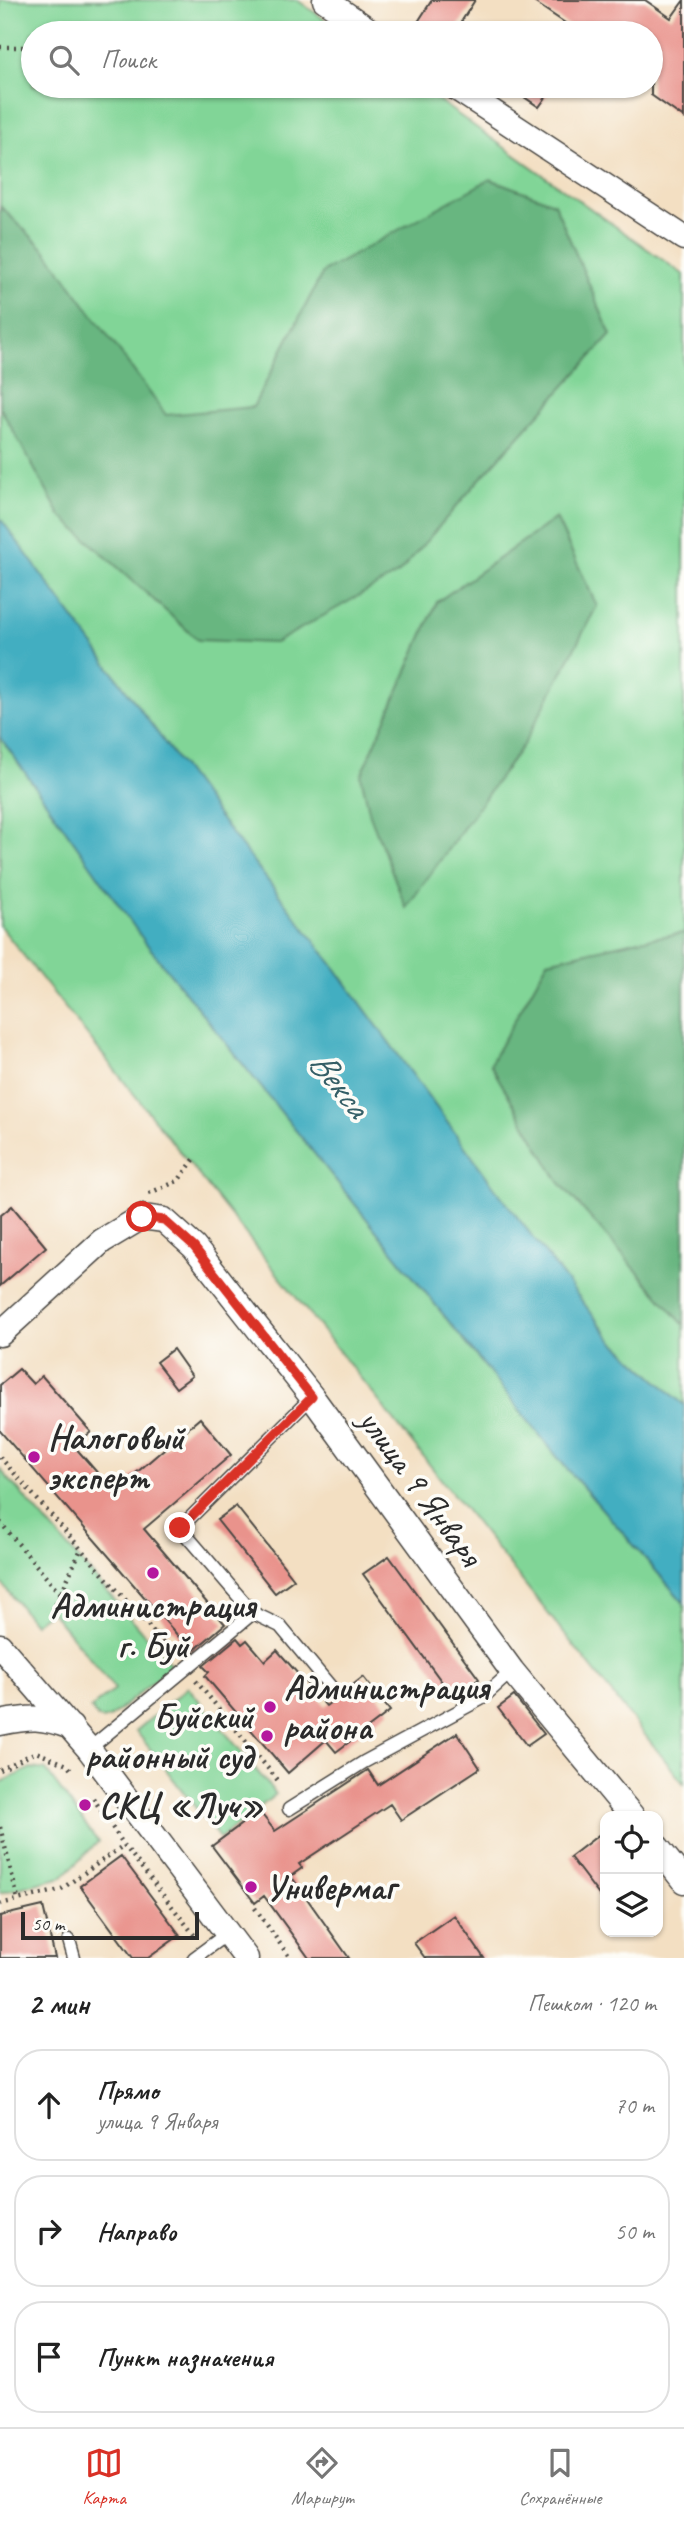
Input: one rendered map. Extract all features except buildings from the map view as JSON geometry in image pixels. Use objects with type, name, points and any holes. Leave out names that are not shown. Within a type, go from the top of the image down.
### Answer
[{"type":"street","points":[[325,0],[364,18]]},
{"type":"street","points":[[471,98],[684,238]]},
{"type":"street","name":"улица 9 Января","points":[[0,1334],[102,1241],[142,1217],[164,1220],[194,1247],[312,1397],[512,1671],[628,1811]]},
{"type":"street","points":[[0,1646],[72,1727],[246,1958]]},
{"type":"street","points":[[0,1723],[24,1718],[46,1718],[72,1727]]},
{"type":"street","points":[[663,1854],[684,1881]]},
{"type":"lane","points":[[312,1397],[180,1528],[253,1613],[280,1626],[330,1686]]},
{"type":"lane","points":[[89,1749],[253,1613]]},
{"type":"lane","points":[[289,1809],[363,1762],[481,1699],[512,1671]]},
{"type":"lane","points":[[194,1958],[228,1933]]},
{"type":"lane","points":[[69,1940],[74,1958]]},
{"type":"path","points":[[0,47],[21,47]]},
{"type":"path","points":[[0,1457],[186,1669],[280,1783]]},
{"type":"path","points":[[0,1522],[61,1595]]},
{"type":"path","points":[[53,1611],[81,1549]]},
{"type":"path","points":[[0,1770],[36,1752],[67,1765],[79,1777]]},
{"type":"path","points":[[87,1788],[124,1845],[205,1950]]},
{"type":"path","points":[[0,1827],[18,1899]]},
{"type":"path","points":[[0,1904],[60,1890],[124,1845]]},
{"type":"path","points":[[255,1908],[290,1958]]},
{"type":"green space","points":[[0,0],[297,0],[327,21],[21,21],[21,98],[435,98],[684,275],[684,1405],[612,1340],[495,1188],[0,518]]},
{"type":"green space","points":[[490,179],[554,203],[611,335],[479,480],[399,573],[275,643],[198,640],[60,515],[0,407],[0,206],[46,251],[166,415],[253,407],[323,272]]},
{"type":"green space","points":[[556,518],[597,606],[525,742],[406,908],[370,815],[361,776],[437,602]]},
{"type":"green space","points":[[0,737],[145,942],[563,1464],[684,1603],[684,1784],[0,926]]},
{"type":"green space","points":[[684,933],[684,1325],[559,1182],[490,1064],[548,961],[639,940]]},
{"type":"green space","points":[[0,1469],[172,1666],[111,1717],[103,1720],[90,1709],[115,1689],[51,1611],[34,1624],[0,1581]]},
{"type":"green space","points":[[188,1687],[276,1794],[220,1839],[136,1731]]},
{"type":"green space","points":[[31,1768],[46,1770],[98,1842],[62,1877],[0,1893],[0,1783]]},
{"type":"water","name":"Векса","points":[[0,518],[495,1188],[612,1340],[684,1405],[684,1603],[563,1464],[145,942],[0,737]]},
{"type":"place","name":"Налоговый эксперт","points":[[34,1457]]},
{"type":"place","name":"Администрация г. Буй","points":[[153,1573]]},
{"type":"place","name":"Администрация района","points":[[270,1707]]},
{"type":"place","name":"Буйский районный суд","points":[[267,1736]]},
{"type":"place","name":"СКЦ «Луч»","points":[[85,1805]]},
{"type":"place","name":"Универмаг","points":[[251,1887]]},
{"type":"route","points":[[142,1217],[164,1220],[194,1247],[312,1397],[180,1528]]}]
